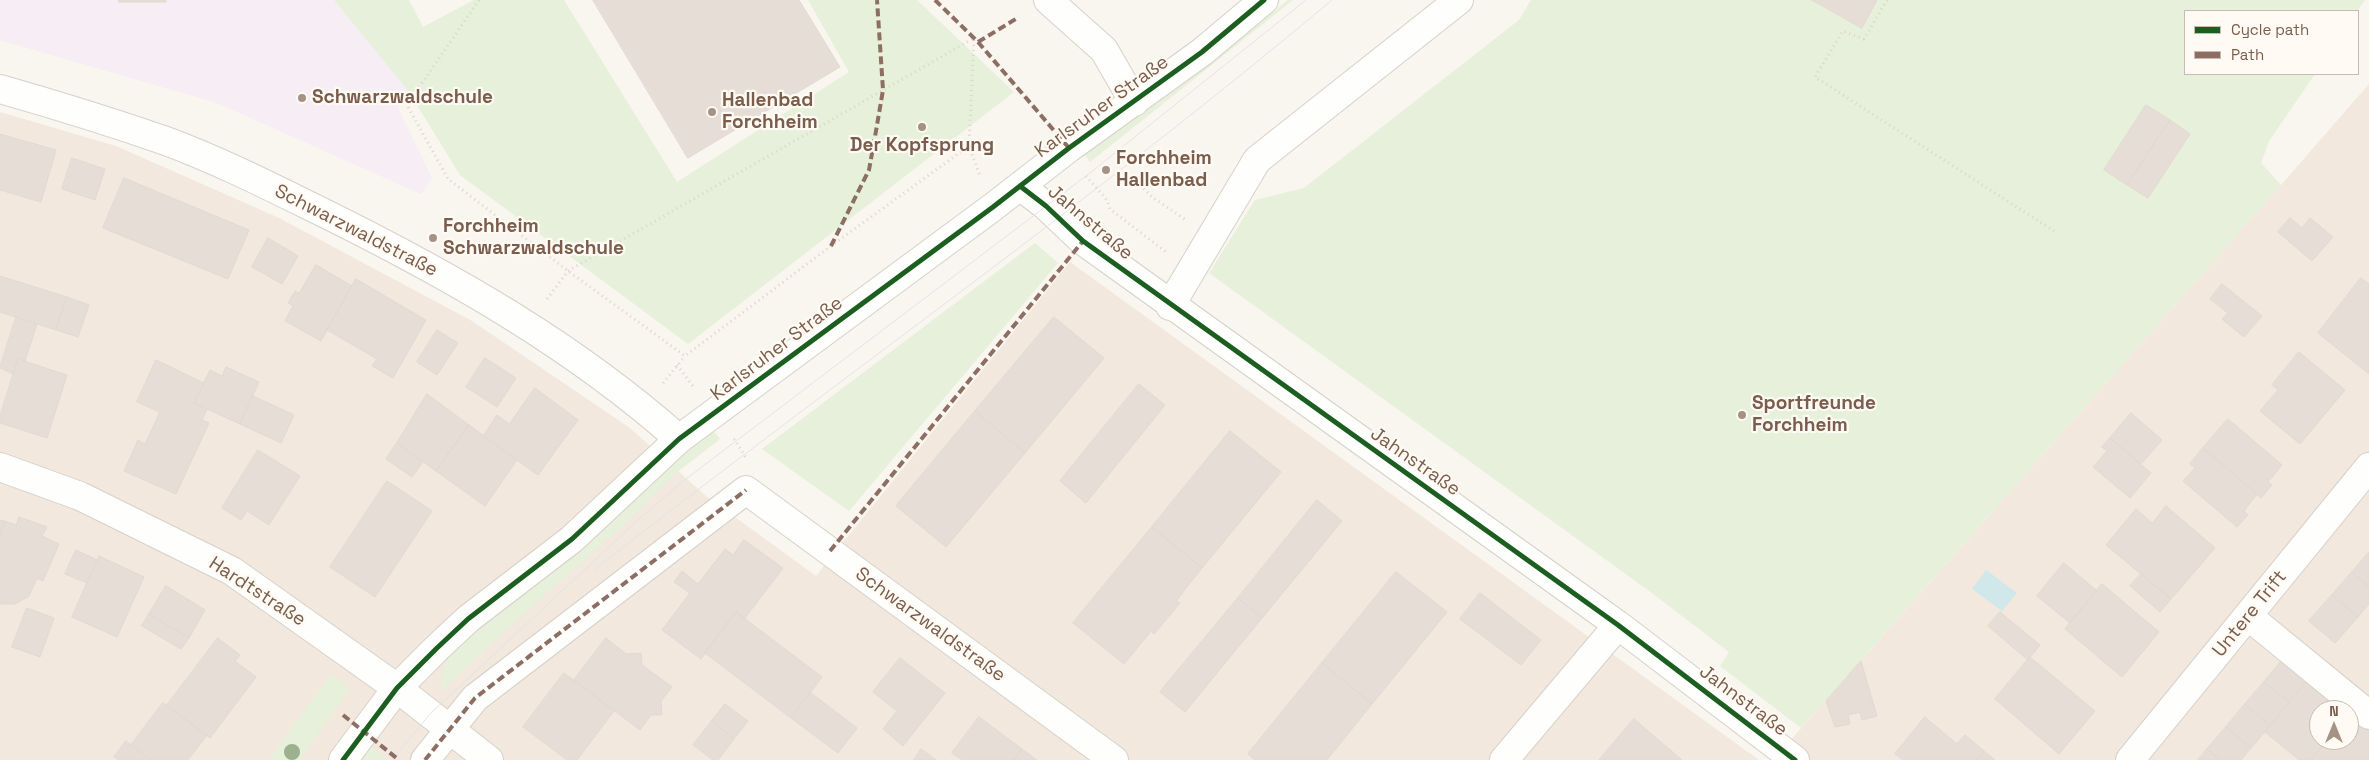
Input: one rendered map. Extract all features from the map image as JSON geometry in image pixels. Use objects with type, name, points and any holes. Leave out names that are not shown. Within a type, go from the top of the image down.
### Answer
[{"type":"street","points":[[1048,0],[1104,50],[1134,102]]},
{"type":"street","points":[[1170,306],[1257,160],[1459,0]]},
{"type":"street","name":"Karlsruher Straße","points":[[343,760],[397,688],[468,619],[572,539],[679,438],[993,207],[1069,148],[1202,52],[1250,5]]},
{"type":"street","name":"Schwarzwaldstraße","points":[[0,89],[168,142],[283,192],[389,245],[529,324],[643,407],[679,438]]},
{"type":"street","name":"Jahnstraße","points":[[1020,186],[1046,206],[1083,241],[1170,306],[1618,625],[1795,760]]},
{"type":"street","name":"Hardtstraße","points":[[0,467],[80,496],[232,571],[397,688],[489,760]]},
{"type":"street","name":"Untere Trift","points":[[2130,760],[2369,468]]},
{"type":"street","points":[[425,760],[476,698],[746,490]]},
{"type":"street","name":"Schwarzwaldstraße","points":[[746,490],[1114,760]]},
{"type":"street","points":[[2248,616],[2369,715]]},
{"type":"street","points":[[1504,760],[1618,625]]},
{"type":"path","points":[[479,0],[407,105],[448,179],[568,271],[685,356],[831,246],[969,146]]},
{"type":"path","points":[[1887,0],[1864,39],[1842,30],[1816,77],[2054,231]]},
{"type":"path","points":[[529,324],[568,271],[974,38],[969,146],[993,207]]},
{"type":"path","points":[[1069,148],[1086,176],[1107,200],[1110,209],[1192,272]]},
{"type":"path","points":[[1133,178],[1152,197],[1184,219]]},
{"type":"path","points":[[714,414],[752,467],[746,490]]},
{"type":"shaded area","name":"Schwarzwaldschule","points":[[0,0],[334,0],[409,92],[398,108],[432,178],[421,194],[217,103],[0,40]]},
{"type":"shaded area","points":[[2369,84],[2369,760],[1773,760],[2281,185]]},
{"type":"shaded area","points":[[0,112],[116,146],[279,218],[472,321],[630,428],[706,496],[816,576],[1070,262],[1759,760],[0,760]]},
{"type":"green space","points":[[334,0],[409,0],[423,27],[474,0],[564,0],[677,182],[849,72],[808,0],[917,0],[1014,92],[688,344],[460,175],[409,92]]},
{"type":"green space","points":[[1288,0],[1293,0],[1090,162],[1082,151],[1149,109],[1192,78]]},
{"type":"green space","name":"Sportfreunde Forchheim","points":[[1531,0],[2365,0],[2358,10],[2184,10],[2184,75],[2314,75],[2269,141],[2261,163],[2281,185],[1801,728],[1720,666],[1729,652],[1652,593],[1209,273],[1255,200],[1304,188],[1519,20]]},
{"type":"green space","points":[[1035,243],[1058,263],[849,511],[762,449]]},
{"type":"green space","points":[[711,428],[720,439],[675,474],[618,530],[442,690],[441,674],[450,654],[476,630],[586,546],[679,453]]},
{"type":"green space","points":[[331,674],[350,689],[299,760],[268,760]]},
{"type":"green space","points":[[372,746],[388,760],[361,760]]},
{"type":"water","points":[[1986,570],[2017,593],[2002,611],[1972,589]]},
{"type":"building","points":[[119,0],[166,0],[166,2],[119,2]]},
{"type":"building","name":"Hallenbad Forchheim","points":[[593,0],[799,0],[840,67],[688,158]]},
{"type":"building","points":[[1812,0],[1877,0],[1862,28]]},
{"type":"building","points":[[2146,105],[2170,120],[2127,185],[2104,170]]},
{"type":"building","points":[[2170,120],[2190,134],[2148,198],[2127,185]]},
{"type":"building","points":[[0,134],[56,150],[41,202],[0,190]]},
{"type":"building","points":[[72,158],[105,169],[95,200],[62,189]]},
{"type":"building","points":[[124,178],[249,230],[228,279],[103,228]]},
{"type":"building","points":[[2290,218],[2302,228],[2310,218],[2333,237],[2312,261],[2278,232]]},
{"type":"building","points":[[268,238],[298,256],[282,284],[252,267]]},
{"type":"building","points":[[316,265],[352,286],[321,341],[285,321],[293,306],[288,303],[295,291],[299,293]]},
{"type":"building","points":[[0,276],[67,297],[56,330],[0,312]]},
{"type":"building","points":[[2361,278],[2369,284],[2369,374],[2318,333]]},
{"type":"building","points":[[356,279],[426,320],[393,378],[372,366],[377,359],[327,330]]},
{"type":"building","points":[[2222,284],[2262,316],[2244,337],[2222,319],[2228,313],[2210,299]]},
{"type":"building","points":[[67,297],[89,305],[78,337],[56,330]]},
{"type":"building","points":[[16,317],[37,324],[25,361],[18,359],[13,374],[0,368]]},
{"type":"building","points":[[1054,317],[1104,358],[1025,453],[975,411]]},
{"type":"building","points":[[437,330],[458,343],[437,375],[417,362]]},
{"type":"building","points":[[2299,352],[2345,390],[2300,444],[2260,411],[2278,390],[2272,385]]},
{"type":"building","points":[[485,358],[516,378],[497,407],[466,387]]},
{"type":"building","points":[[18,359],[67,375],[47,438],[0,423],[0,416]]},
{"type":"building","points":[[156,360],[204,383],[194,403],[207,409],[202,420],[209,423],[176,494],[124,471],[138,440],[145,444],[160,412],[137,402]]},
{"type":"building","points":[[226,367],[259,382],[240,424],[194,403],[210,370],[222,376]]},
{"type":"building","points":[[1139,384],[1165,405],[1086,503],[1060,481]]},
{"type":"building","points":[[535,388],[578,420],[538,475],[483,436],[497,415],[509,424]]},
{"type":"building","points":[[427,394],[469,425],[436,471],[397,443]]},
{"type":"building","points":[[253,396],[294,415],[281,443],[240,424]]},
{"type":"building","points":[[975,411],[1025,453],[946,547],[896,506]]},
{"type":"building","points":[[2131,413],[2162,440],[2141,464],[2110,438]]},
{"type":"building","points":[[2228,419],[2282,465],[2268,482],[2272,485],[2261,498],[2203,448]]},
{"type":"building","points":[[469,425],[517,460],[485,506],[436,471]]},
{"type":"building","points":[[1230,431],[1281,472],[1202,568],[1152,527]]},
{"type":"building","points":[[2110,438],[2151,473],[2130,498],[2093,467],[2107,451],[2102,447]]},
{"type":"building","points":[[397,443],[423,462],[412,477],[386,459]]},
{"type":"building","points":[[2203,448],[2257,494],[2244,511],[2248,515],[2237,527],[2183,481],[2195,468],[2190,464]]},
{"type":"building","points":[[258,450],[300,476],[269,525],[247,511],[241,520],[222,508]]},
{"type":"building","points":[[387,481],[432,511],[375,597],[330,567]]},
{"type":"building","points":[[1317,500],[1342,521],[1262,618],[1238,598]]},
{"type":"building","points":[[2166,506],[2215,548],[2171,599],[2106,545],[2136,509],[2152,523]]},
{"type":"building","points":[[19,517],[47,527],[42,536],[59,544],[43,581],[37,578],[29,596],[15,604],[0,604],[0,535],[5,521],[16,525]]},
{"type":"building","points":[[0,520],[5,521],[0,535]]},
{"type":"building","points":[[1152,527],[1202,568],[1176,601],[1180,603],[1154,634],[1151,631],[1124,664],[1073,623]]},
{"type":"building","points":[[744,540],[783,568],[745,618],[736,612],[701,659],[662,630],[690,593],[674,582],[682,571],[698,584],[725,549],[733,555]]},
{"type":"building","points":[[76,550],[97,560],[87,583],[65,574]]},
{"type":"building","points":[[2369,552],[2369,587],[2352,572]]},
{"type":"building","points":[[99,556],[144,577],[117,637],[72,617]]},
{"type":"building","points":[[2064,563],[2097,591],[2070,623],[2037,596]]},
{"type":"building","points":[[1396,572],[1447,612],[1372,704],[1322,663]]},
{"type":"building","points":[[2352,572],[2369,587],[2369,604],[2358,617],[2332,595]]},
{"type":"building","points":[[2141,574],[2171,599],[2160,612],[2130,586]]},
{"type":"building","points":[[2102,584],[2159,632],[2122,677],[2065,629]]},
{"type":"building","points":[[166,586],[205,610],[189,638],[149,614]]},
{"type":"building","points":[[1480,593],[1541,640],[1521,665],[1460,619]]},
{"type":"building","points":[[2332,595],[2358,617],[2335,643],[2309,621]]},
{"type":"building","points":[[1238,598],[1262,618],[1185,712],[1160,692]]},
{"type":"building","points":[[27,608],[54,618],[40,657],[12,647]]},
{"type":"building","points":[[736,612],[822,677],[791,718],[705,653]]},
{"type":"building","points":[[2000,612],[2040,645],[2028,660],[1988,626]]},
{"type":"building","points":[[149,614],[189,638],[181,649],[142,626]]},
{"type":"building","points":[[218,638],[240,655],[235,661],[256,677],[210,738],[167,705]]},
{"type":"building","points":[[606,638],[626,654],[641,653],[642,665],[672,687],[661,701],[662,715],[651,715],[640,730],[574,680]]},
{"type":"building","points":[[2030,657],[2095,711],[2059,754],[1995,699]]},
{"type":"building","points":[[900,658],[945,693],[903,746],[883,729],[897,711],[873,692]]},
{"type":"building","points":[[2284,658],[2309,679],[2289,702],[2264,682]]},
{"type":"building","points":[[1861,661],[1877,716],[1862,720],[1860,712],[1848,715],[1850,724],[1835,727],[1826,701]]},
{"type":"building","points":[[1322,663],[1372,704],[1327,760],[1255,760],[1248,754]]},
{"type":"building","points":[[564,673],[614,711],[577,760],[567,760],[523,727]]},
{"type":"building","points":[[2309,679],[2334,700],[2309,700],[2309,750],[2320,750],[2311,760],[2299,760],[2265,732]]},
{"type":"building","points":[[2264,682],[2289,702],[2270,726],[2245,704]]},
{"type":"building","points":[[811,693],[857,728],[838,753],[791,718]]},
{"type":"building","points":[[163,703],[207,735],[188,760],[151,760],[131,745]]},
{"type":"building","points":[[725,704],[748,721],[734,739],[712,721]]},
{"type":"building","points":[[2245,704],[2270,726],[2251,748],[2226,727]]},
{"type":"building","points":[[979,717],[1022,749],[1014,760],[962,760],[952,753]]},
{"type":"building","points":[[1925,717],[1957,744],[1965,735],[1984,751],[1976,760],[1903,760],[1895,754]]},
{"type":"building","points":[[1634,719],[1682,760],[1599,760]]},
{"type":"building","points":[[712,721],[734,739],[718,760],[713,760],[693,745]]},
{"type":"building","points":[[2359,721],[2369,729],[2369,760],[2311,760],[2320,750],[2359,750]]},
{"type":"building","points":[[2226,727],[2251,748],[2241,760],[2220,760],[2207,749]]},
{"type":"building","points":[[126,741],[151,760],[119,760],[114,757]]},
{"type":"building","points":[[921,749],[936,760],[914,760]]},
{"type":"building","points":[[1022,749],[1037,760],[1014,760]]},
{"type":"building","points":[[2207,749],[2220,760],[2198,760]]},
{"type":"building","points":[[1984,751],[1995,760],[1976,760]]},
{"type":"tram line","points":[[392,760],[430,714],[638,520],[682,482],[1086,176],[1306,0]]},
{"type":"tram line","points":[[594,570],[1151,147],[1332,0]]},
{"type":"marked path","points":[[831,246],[869,170],[883,90],[877,0]]},
{"type":"marked path","points":[[935,0],[978,42],[1069,148]]},
{"type":"marked path","points":[[978,42],[1019,17]]},
{"type":"marked path","points":[[830,551],[1083,241]]},
{"type":"marked path","points":[[425,760],[475,698],[746,490]]},
{"type":"marked path","points":[[343,715],[399,760]]},
{"type":"cycle path","points":[[343,760],[397,688],[437,648],[468,619],[572,539],[679,439],[993,207],[1069,148],[1202,52],[1264,0]]},
{"type":"cycle path","points":[[1020,186],[1046,206],[1083,241],[1618,625],[1795,760]]},
{"type":"place","name":"Schwarzwaldschule","points":[[302,98]]},
{"type":"place","name":"Hallenbad Forchheim","points":[[712,112]]},
{"type":"place","name":"Der Kopfsprung","points":[[922,127]]},
{"type":"place","name":"Forchheim Hallenbad","points":[[1106,170]]},
{"type":"place","name":"Forchheim Schwarzwaldschule","points":[[433,238]]},
{"type":"place","name":"Sportfreunde Forchheim","points":[[1742,415]]}]
